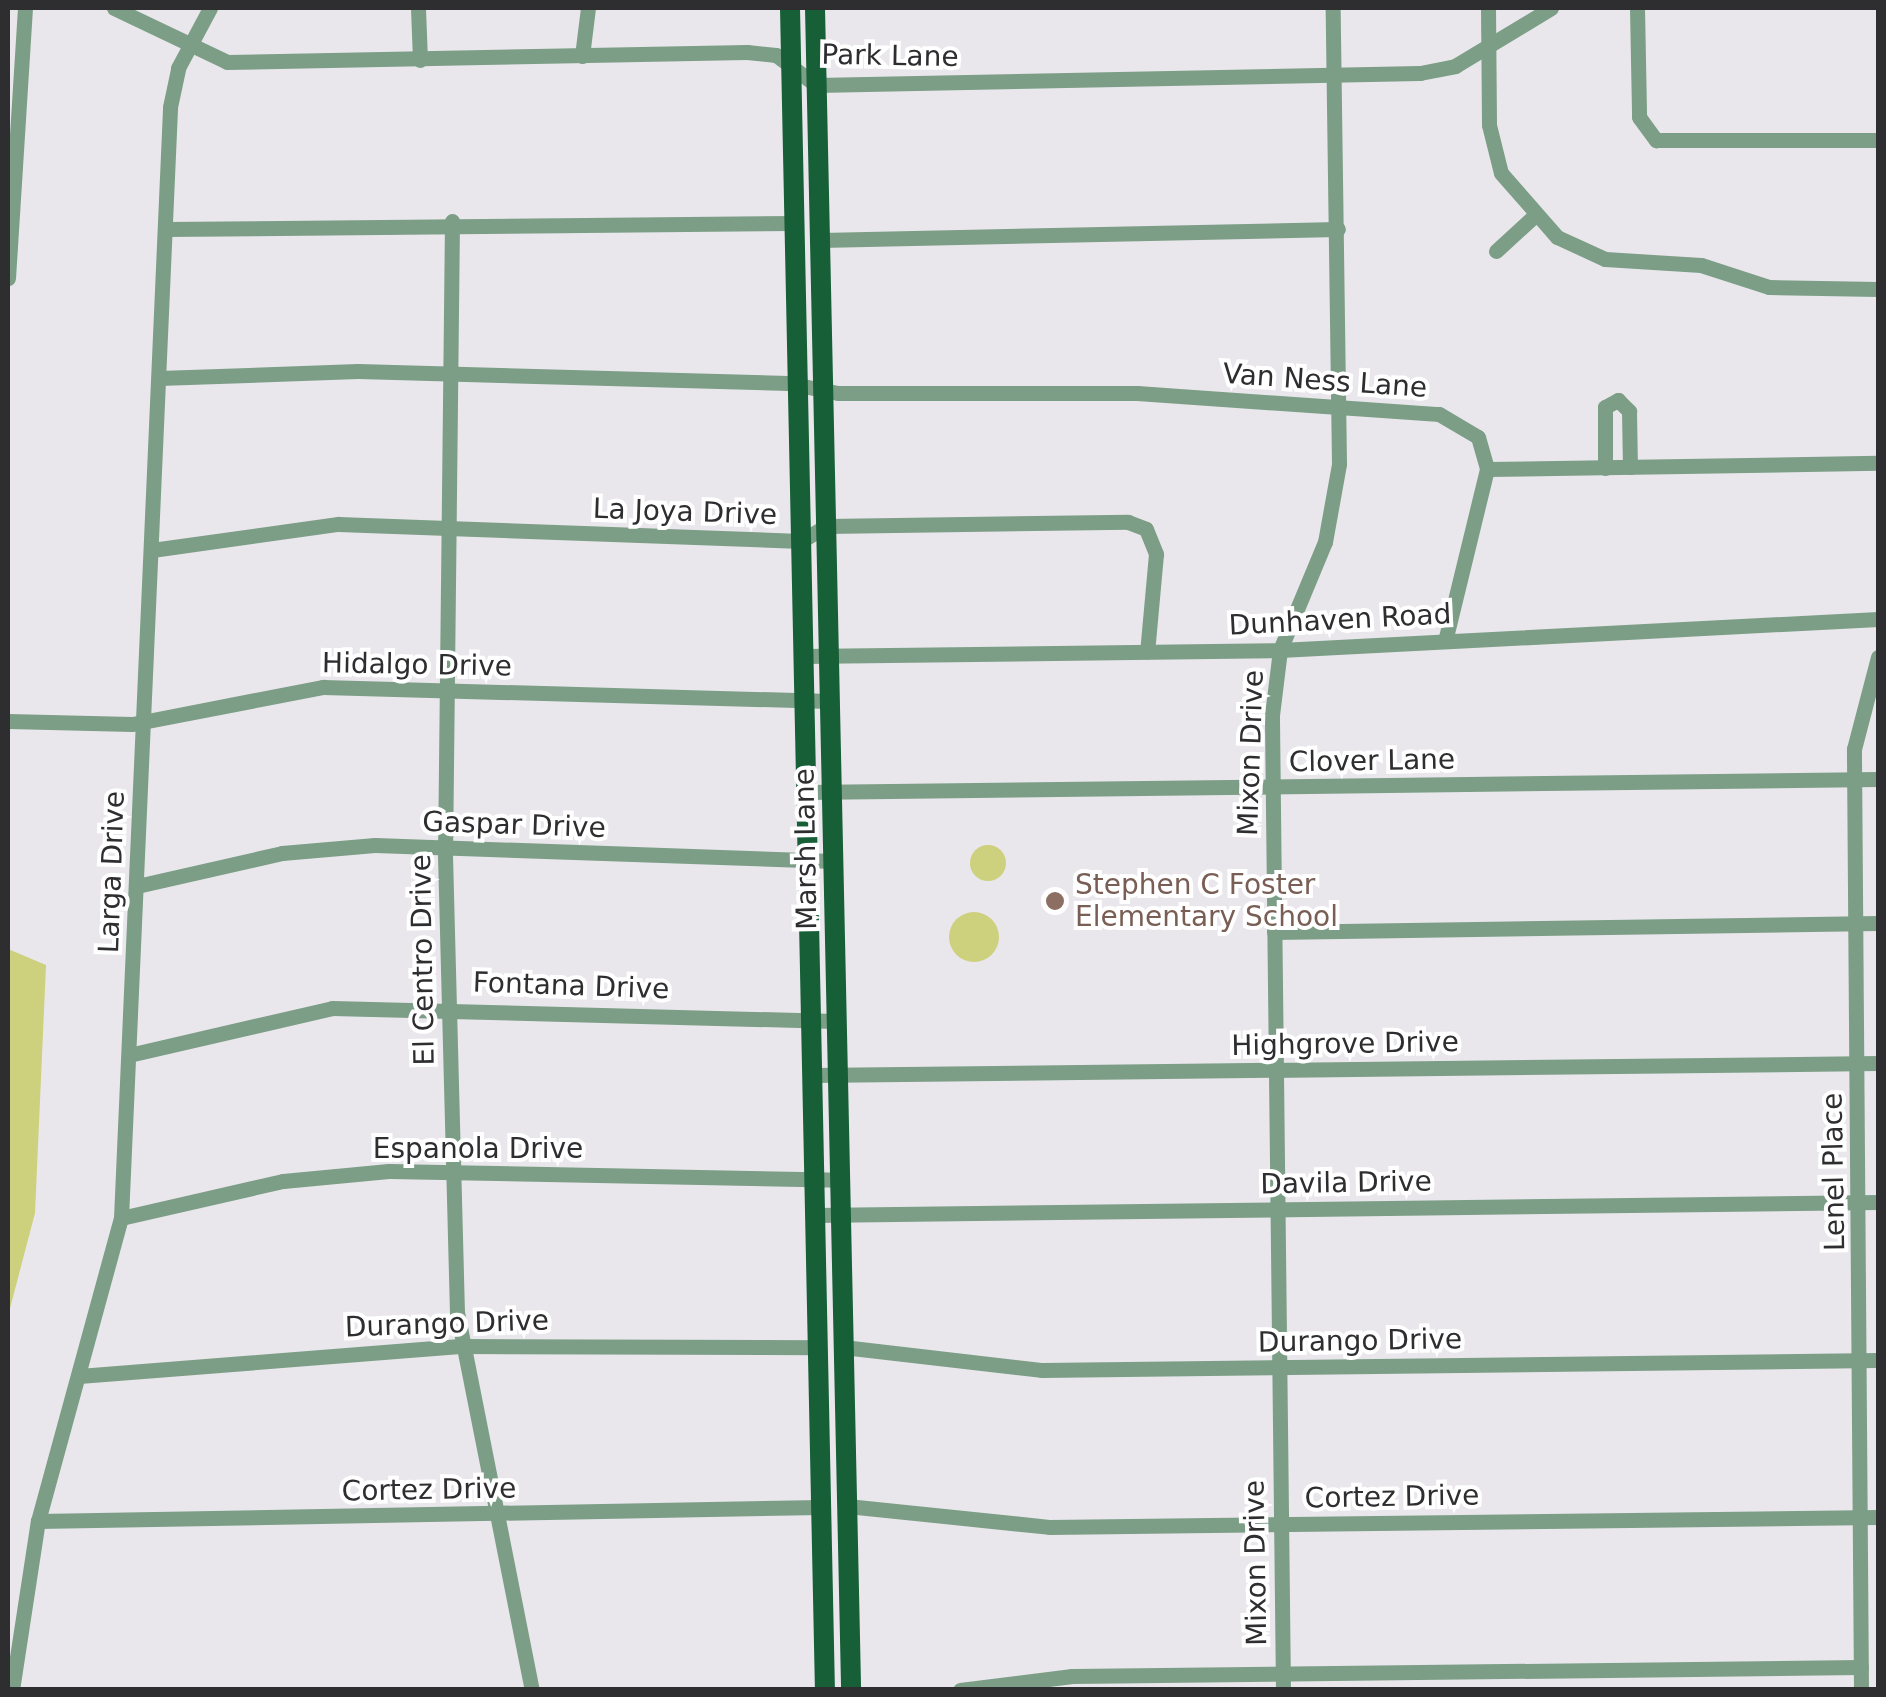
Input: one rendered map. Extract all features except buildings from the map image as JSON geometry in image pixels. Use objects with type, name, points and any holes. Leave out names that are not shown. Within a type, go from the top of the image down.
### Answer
[{"type":"main road","name":"Marsh Lane","points":[[790,8],[786,60],[792,109],[825,1690]]},
{"type":"main road","name":"Marsh Lane","points":[[814,8],[851,1690]]},
{"type":"main road","points":[[786,60],[815,32]]},
{"type":"main road","points":[[792,109],[816,85]]},
{"type":"main road","points":[[795,266],[820,240],[794,223],[818,196]]},
{"type":"main road","points":[[818,1347],[843,1347]]},
{"type":"main road","points":[[821,1507],[847,1506]]},
{"type":"street","points":[[8,278],[9,210],[25,8]]},
{"type":"street","points":[[114,8],[189,48],[245,64],[582,56],[786,60]]},
{"type":"street","name":"Larga Drive","points":[[12,1690],[38,1521],[120,1218],[170,107],[189,48],[210,8]]},
{"type":"street","points":[[418,8],[420,60]]},
{"type":"street","points":[[582,56],[588,8]]},
{"type":"street","name":"Mixon Drive","points":[[1283,1682],[1273,788],[1280,650],[1325,542],[1340,407],[1334,8]]},
{"type":"street","points":[[1488,8],[1489,126],[1501,172],[1533,217],[1605,259],[1702,265],[1796,290],[1878,290]]},
{"type":"street","name":"Park Lane","points":[[786,60],[816,85],[1420,73],[1489,48],[1551,8]]},
{"type":"street","points":[[1637,8],[1639,117],[1656,140],[1878,140]]},
{"type":"street","points":[[1496,251],[1533,217]]},
{"type":"street","points":[[165,229],[452,221],[794,223]]},
{"type":"street","name":"El Centro Drive","points":[[452,221],[446,847],[452,1172],[460,1346],[532,1690]]},
{"type":"street","points":[[820,240],[1338,229]]},
{"type":"street","name":"Van Ness Lane","points":[[159,378],[450,374],[798,383],[823,385],[838,393],[1086,392],[1340,407],[1452,417],[1478,437],[1487,469]]},
{"type":"street","points":[[1605,468],[1604,412],[1614,400],[1629,411],[1630,468]]},
{"type":"street","points":[[1445,641],[1487,469],[1878,464]]},
{"type":"street","points":[[826,526],[1138,524],[1156,554],[1147,652]]},
{"type":"street","name":"La Joya Drive","points":[[152,550],[282,526],[801,541],[826,526]]},
{"type":"street","name":"Dunhaven Road","points":[[804,656],[1280,650],[1878,619]]},
{"type":"street","name":"Lenel Place","points":[[1861,1690],[1871,1517],[1861,1360],[1854,780],[1856,726],[1878,657]]},
{"type":"street","name":"Hidalgo Drive","points":[[8,721],[143,720],[282,690],[447,688],[830,702]]},
{"type":"street","name":"Clover Lane","points":[[806,792],[1878,779]]},
{"type":"street","name":"Gaspar Drive","points":[[137,886],[282,853],[446,847],[834,861]]},
{"type":"street","points":[[1274,932],[1878,923]]},
{"type":"street","name":"Fontana Drive","points":[[129,1055],[282,1015],[449,1006],[836,1021]]},
{"type":"street","name":"Highgrove Drive","points":[[812,1075],[1878,1063]]},
{"type":"street","name":"Espanola Drive","points":[[120,1218],[283,1181],[452,1172],[840,1180]]},
{"type":"street","name":"Davila Drive","points":[[815,1215],[1878,1202]]},
{"type":"street","name":"Durango Drive","points":[[79,1376],[460,1346],[818,1347]]},
{"type":"street","name":"Durango Drive","points":[[843,1347],[1012,1369],[1878,1360]]},
{"type":"street","name":"Cortez Drive","points":[[847,1506],[1017,1526],[1871,1517]]},
{"type":"street","name":"Cortez Drive","points":[[38,1521],[821,1507]]},
{"type":"street","points":[[960,1690],[1072,1676],[1283,1682],[1540,1670],[1861,1668]]},
{"type":"street","points":[[1701,1669],[1701,1690]]},
{"type":"street","points":[[1538,1690],[1540,1670]]},
{"type":"green space","points":[[988,845],[1001,850],[1006,863],[1001,876],[988,881],[975,876],[970,863],[975,850]]},
{"type":"green space","points":[[974,912],[991,920],[999,937],[991,954],[974,962],[957,954],[949,937],[957,920]]},
{"type":"green space","points":[[8,949],[46,965],[35,1213],[8,1316]]},
{"type":"place","name":"Stephen C Foster Elementary School","points":[[1055,901]]}]
